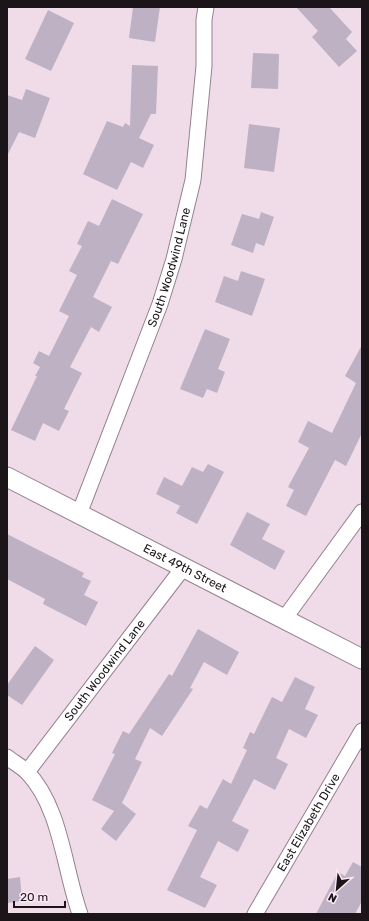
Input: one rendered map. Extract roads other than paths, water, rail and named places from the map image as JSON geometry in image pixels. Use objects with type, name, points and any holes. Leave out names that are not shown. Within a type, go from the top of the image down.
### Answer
[{"type":"street","name":"South Woodwind Lane","points":[[79,514],[160,304],[174,259],[193,180],[204,66],[204,20],[206,7]]},
{"type":"street","name":"East 49th Street","points":[[7,477],[362,659]]},
{"type":"street","points":[[284,619],[362,512]]},
{"type":"street","name":"South Woodwind Lane","points":[[27,772],[183,568]]},
{"type":"street","name":"East Elizabeth Drive","points":[[255,914],[362,731]]},
{"type":"street","points":[[7,757],[27,772],[42,794],[56,822],[72,891],[80,914]]}]
